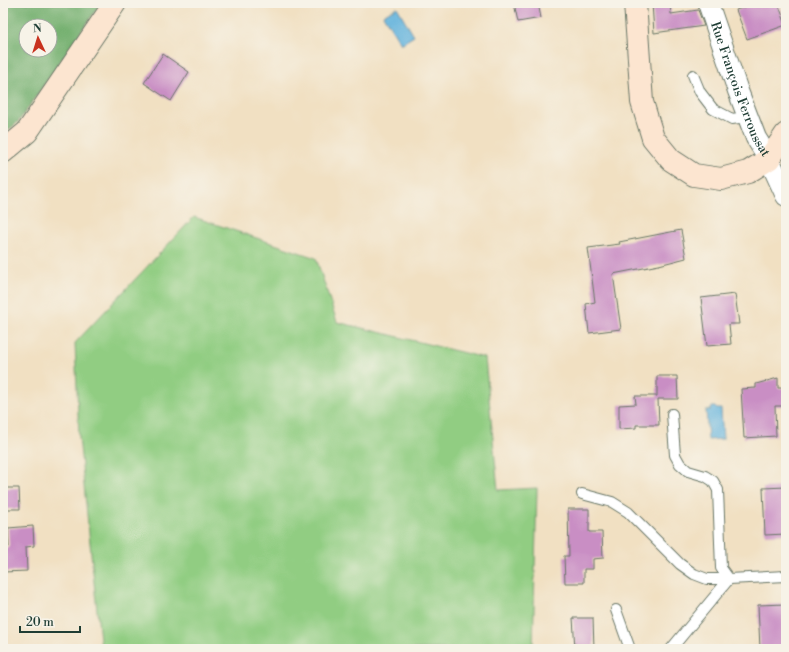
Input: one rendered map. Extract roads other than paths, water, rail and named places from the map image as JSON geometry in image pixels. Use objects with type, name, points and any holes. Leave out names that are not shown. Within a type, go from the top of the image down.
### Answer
[{"type":"main road","points":[[3,152],[27,132],[115,3]]},
{"type":"main road","points":[[635,3],[642,102],[653,138],[671,160],[694,175],[721,180],[748,172],[778,158],[786,134]]},
{"type":"street","name":"Rue François Ferroussat","points":[[708,3],[738,91],[756,138],[778,158],[786,196]]},
{"type":"lane","points":[[692,75],[700,92],[713,109],[732,119],[747,116]]},
{"type":"lane","points":[[672,414],[675,455],[680,464],[688,471],[705,476],[713,481],[718,490],[721,568],[729,579]]},
{"type":"lane","points":[[582,494],[612,502],[628,512],[680,564],[694,574],[707,579],[786,576]]},
{"type":"lane","points":[[671,649],[729,579]]},
{"type":"lane","points":[[616,610],[630,649]]},
{"type":"water","points":[[397,7],[414,36],[401,44],[383,15]]},
{"type":"water","points":[[712,407],[721,409],[723,439],[708,440],[706,410],[711,410]]}]
